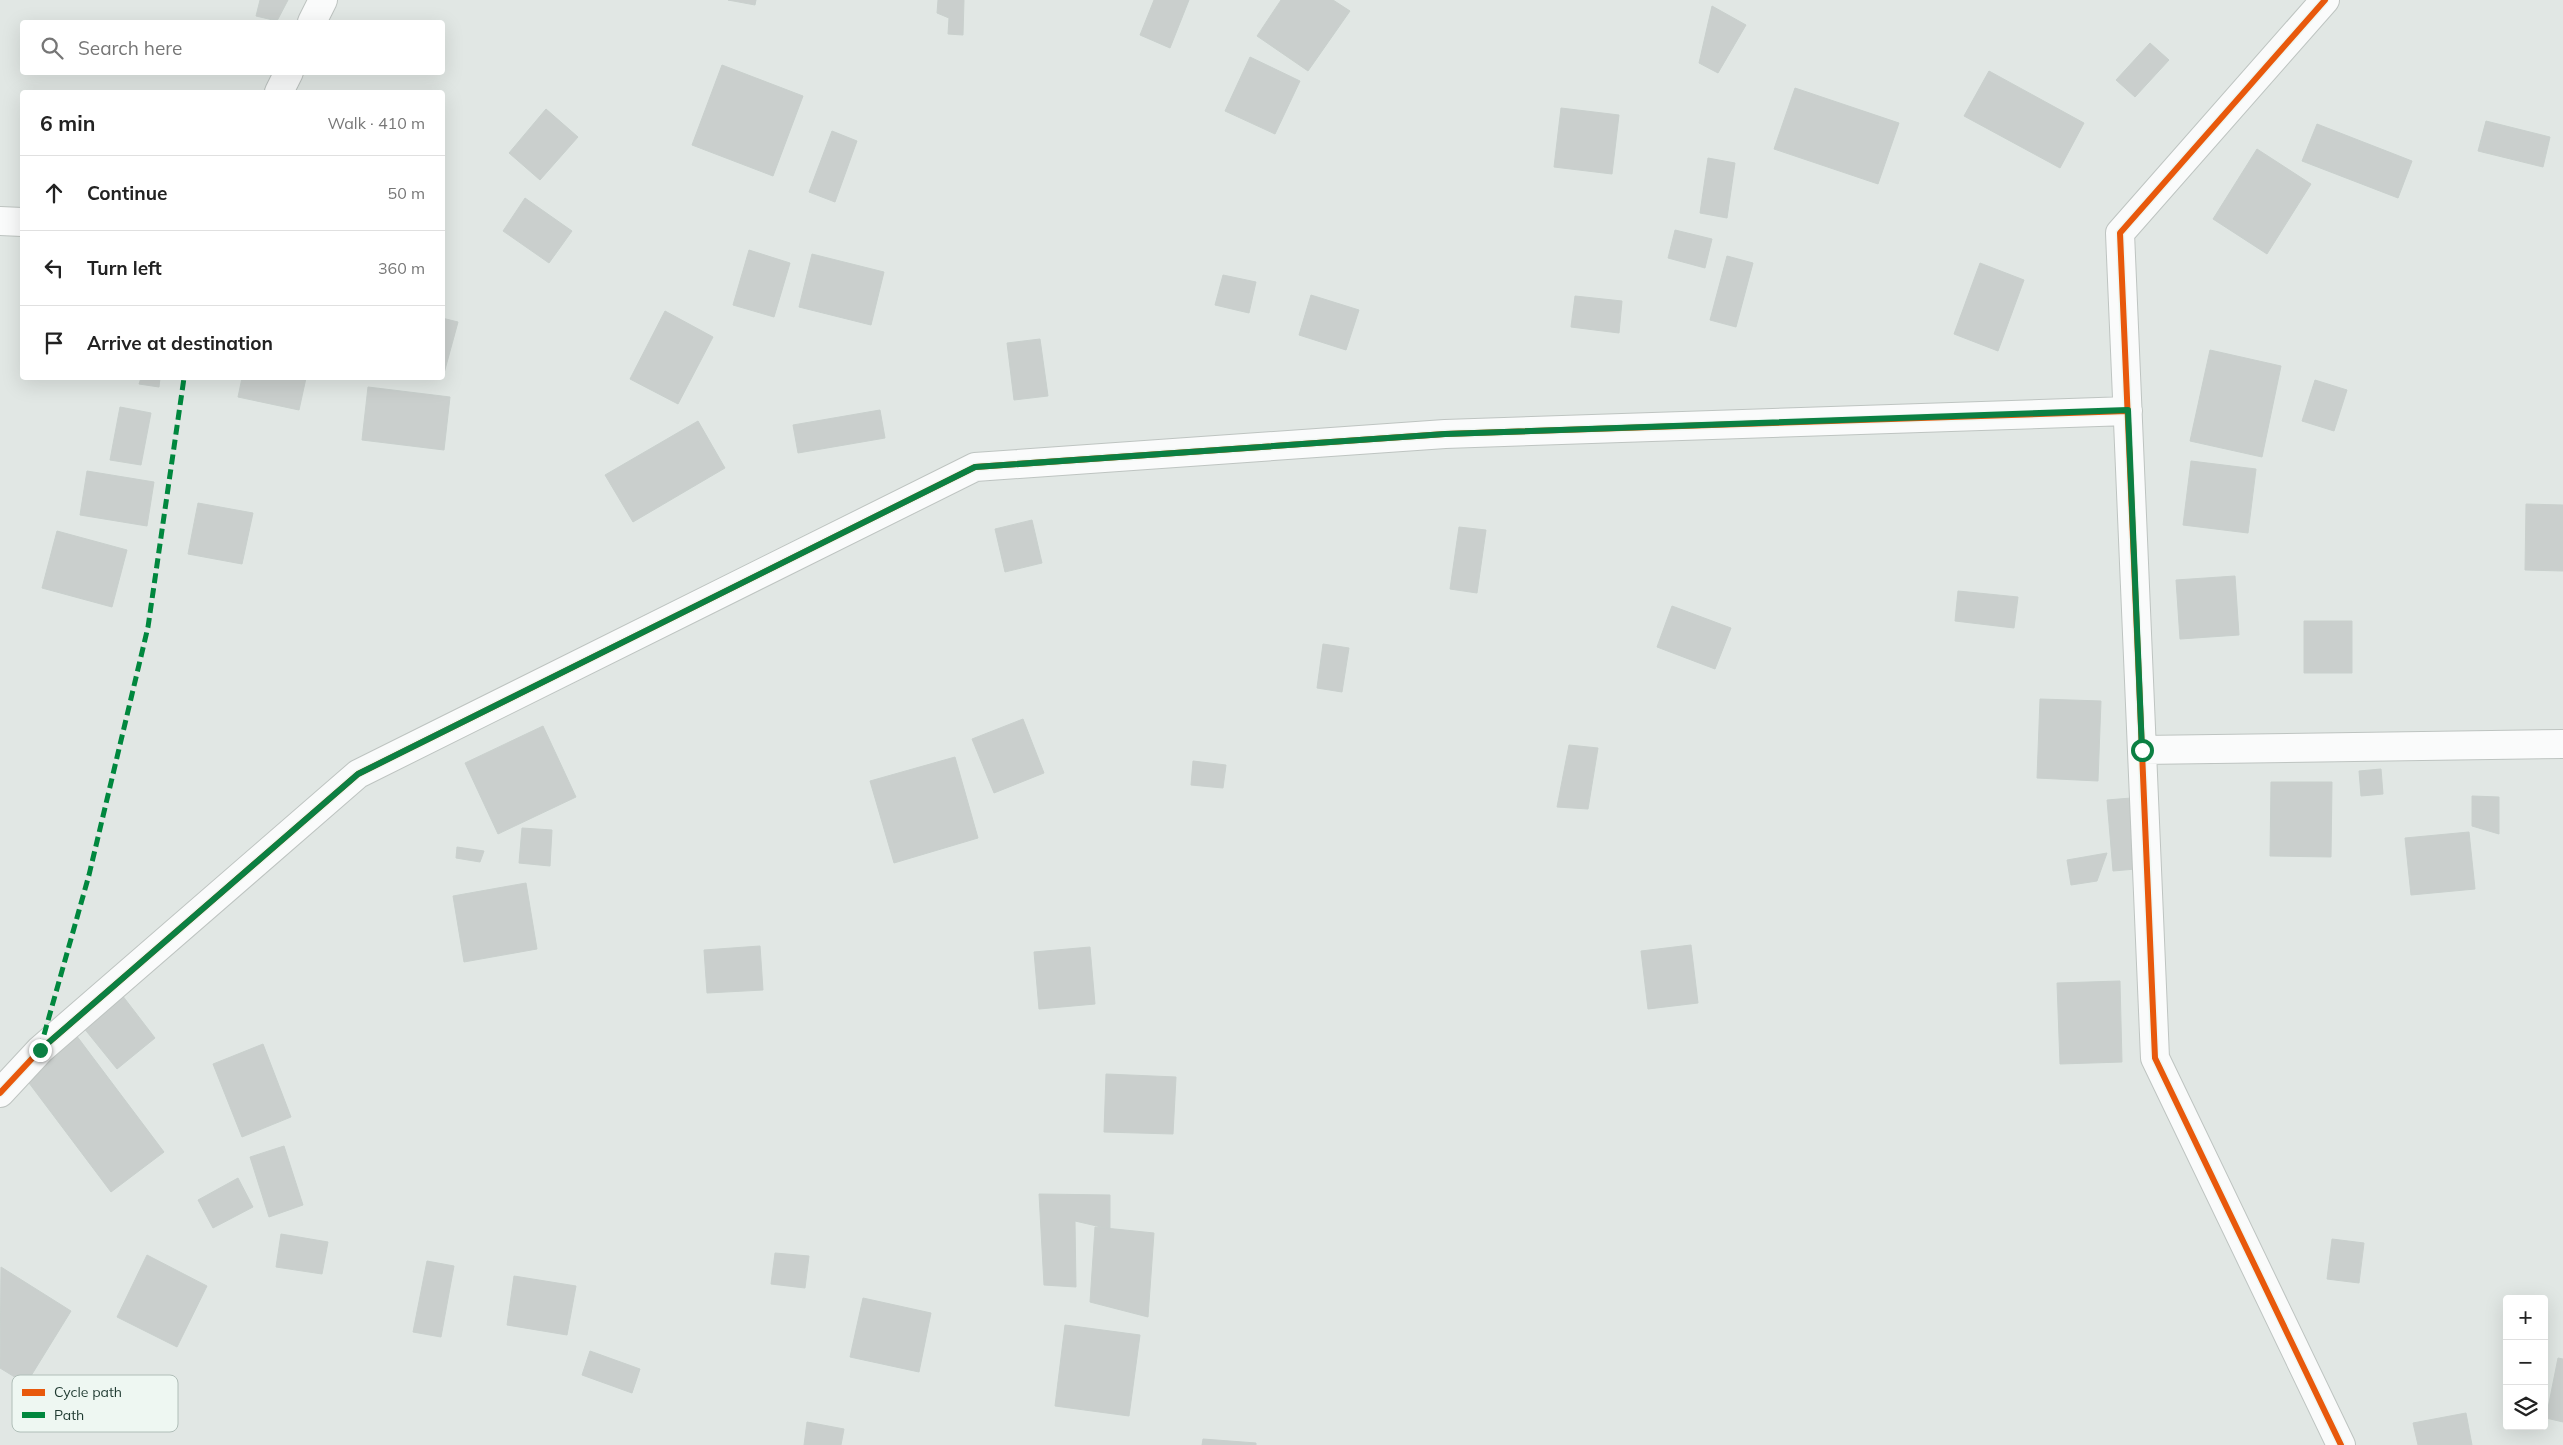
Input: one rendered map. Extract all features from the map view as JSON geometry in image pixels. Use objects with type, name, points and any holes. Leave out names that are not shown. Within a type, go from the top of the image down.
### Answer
[{"type":"street","points":[[313,20],[323,0]]},
{"type":"street","points":[[2326,0],[2120,233],[2155,1058],[2341,1445]]},
{"type":"street","points":[[280,90],[288,75]]},
{"type":"street","points":[[0,221],[20,222]]},
{"type":"street","points":[[0,1093],[40,1050],[358,774],[975,467],[1445,434],[2128,410]]},
{"type":"street","points":[[2142,750],[2563,744]]},
{"type":"building","points":[[260,0],[288,0],[278,20],[256,16]]},
{"type":"building","points":[[728,0],[756,0],[755,5]]},
{"type":"building","points":[[938,0],[964,0],[963,35],[948,34],[949,18],[937,13]]},
{"type":"building","points":[[1154,0],[1189,0],[1170,48],[1140,35]]},
{"type":"building","points":[[1281,0],[1333,0],[1350,11],[1308,71],[1257,36]]},
{"type":"building","points":[[1712,6],[1746,25],[1718,73],[1699,63]]},
{"type":"building","points":[[2150,43],[2169,60],[2135,97],[2116,80]]},
{"type":"building","points":[[1250,57],[1300,81],[1275,134],[1225,111]]},
{"type":"building","points":[[722,65],[803,96],[773,176],[692,145]]},
{"type":"building","points":[[1989,71],[2084,123],[2060,168],[1964,116]]},
{"type":"building","points":[[1795,88],[1899,123],[1878,184],[1774,149]]},
{"type":"building","points":[[1561,108],[1619,115],[1612,174],[1554,167]]},
{"type":"building","points":[[546,109],[578,137],[540,180],[509,153]]},
{"type":"building","points":[[2486,121],[2550,137],[2543,167],[2478,151]]},
{"type":"building","points":[[2317,124],[2412,161],[2398,198],[2302,161]]},
{"type":"building","points":[[832,131],[857,141],[835,202],[809,192]]},
{"type":"building","points":[[2257,149],[2311,184],[2267,254],[2213,219]]},
{"type":"building","points":[[1708,158],[1735,163],[1727,218],[1700,213]]},
{"type":"building","points":[[525,198],[572,231],[549,263],[503,231]]},
{"type":"building","points":[[1675,230],[1712,239],[1705,268],[1668,258]]},
{"type":"building","points":[[749,250],[790,263],[774,317],[733,305]]},
{"type":"building","points":[[812,254],[884,272],[871,325],[799,307]]},
{"type":"building","points":[[1727,256],[1753,263],[1736,327],[1710,320]]},
{"type":"building","points":[[1980,263],[2024,280],[1998,351],[1954,334]]},
{"type":"building","points":[[1223,275],[1256,282],[1249,313],[1215,305]]},
{"type":"building","points":[[1311,295],[1359,310],[1346,350],[1299,335]]},
{"type":"building","points":[[1575,296],[1622,301],[1619,333],[1571,327]]},
{"type":"building","points":[[665,311],[713,337],[678,404],[630,379]]},
{"type":"building","points":[[445,319],[458,322],[445,370]]},
{"type":"building","points":[[1040,339],[1048,396],[1014,400],[1007,343]]},
{"type":"building","points":[[2210,350],[2281,366],[2262,457],[2190,441]]},
{"type":"building","points":[[140,380],[160,380],[159,387],[139,384]]},
{"type":"building","points":[[242,380],[306,380],[299,410],[238,397]]},
{"type":"building","points":[[2315,380],[2347,390],[2334,431],[2302,421]]},
{"type":"building","points":[[368,387],[450,397],[444,450],[362,440]]},
{"type":"building","points":[[120,407],[151,413],[141,465],[110,460]]},
{"type":"building","points":[[880,410],[885,438],[798,453],[793,425]]},
{"type":"building","points":[[698,421],[725,468],[633,522],[605,475]]},
{"type":"building","points":[[2191,461],[2256,469],[2248,533],[2183,525]]},
{"type":"building","points":[[87,471],[154,482],[147,526],[80,515]]},
{"type":"building","points":[[198,503],[253,513],[242,564],[188,554]]},
{"type":"building","points":[[2526,504],[2563,505],[2563,571],[2525,570]]},
{"type":"building","points":[[1032,520],[1042,563],[1005,572],[995,529]]},
{"type":"building","points":[[1459,527],[1486,530],[1477,593],[1450,589]]},
{"type":"building","points":[[57,531],[127,550],[112,607],[42,588]]},
{"type":"building","points":[[2235,576],[2239,635],[2180,639],[2176,580]]},
{"type":"building","points":[[1958,591],[2018,597],[2014,628],[1955,621]]},
{"type":"building","points":[[1672,606],[1731,628],[1715,669],[1657,647]]},
{"type":"building","points":[[2304,621],[2352,621],[2352,673],[2304,673]]},
{"type":"building","points":[[1323,644],[1349,648],[1342,692],[1317,688]]},
{"type":"building","points":[[2040,699],[2101,701],[2098,781],[2037,778]]},
{"type":"building","points":[[1023,719],[1044,773],[994,793],[972,739]]},
{"type":"building","points":[[543,726],[576,797],[498,834],[465,763]]},
{"type":"building","points":[[1569,745],[1598,748],[1588,809],[1557,807]]},
{"type":"building","points":[[955,757],[978,838],[894,863],[870,781]]},
{"type":"building","points":[[1193,761],[1226,765],[1223,788],[1191,785]]},
{"type":"building","points":[[2381,769],[2383,794],[2361,796],[2359,771]]},
{"type":"building","points":[[2271,782],[2332,782],[2331,857],[2270,856]]},
{"type":"building","points":[[2472,796],[2499,797],[2499,834],[2472,826]]},
{"type":"building","points":[[2131,798],[2136,869],[2113,871],[2107,800]]},
{"type":"building","points":[[522,828],[552,830],[550,866],[519,863]]},
{"type":"building","points":[[2469,832],[2475,889],[2411,895],[2405,838]]},
{"type":"building","points":[[457,847],[484,851],[480,862],[456,858]]},
{"type":"building","points":[[2107,853],[2097,881],[2071,885],[2067,860]]},
{"type":"building","points":[[526,883],[537,949],[464,962],[453,896]]},
{"type":"building","points":[[1691,945],[1698,1003],[1648,1009],[1641,951]]},
{"type":"building","points":[[760,946],[763,990],[707,993],[704,950]]},
{"type":"building","points":[[1090,947],[1095,1004],[1039,1009],[1034,952]]},
{"type":"building","points":[[2120,981],[2122,1062],[2060,1064],[2057,983]]},
{"type":"building","points":[[122,995],[155,1038],[117,1069],[83,1027]]},
{"type":"building","points":[[76,1035],[164,1152],[111,1192],[23,1075]]},
{"type":"building","points":[[263,1044],[291,1117],[242,1137],[213,1064]]},
{"type":"building","points":[[1106,1074],[1176,1077],[1173,1134],[1104,1132]]},
{"type":"building","points":[[284,1146],[303,1205],[269,1217],[250,1157]]},
{"type":"building","points":[[238,1178],[253,1207],[213,1228],[198,1200]]},
{"type":"building","points":[[1039,1194],[1110,1195],[1110,1229],[1075,1221],[1076,1287],[1044,1285]]},
{"type":"building","points":[[1095,1227],[1154,1233],[1148,1317],[1090,1302]]},
{"type":"building","points":[[281,1234],[328,1242],[322,1274],[276,1267]]},
{"type":"building","points":[[2332,1239],[2364,1243],[2359,1283],[2327,1279]]},
{"type":"building","points":[[775,1253],[809,1256],[805,1288],[771,1284]]},
{"type":"building","points":[[147,1255],[207,1286],[177,1347],[117,1317]]},
{"type":"building","points":[[427,1261],[454,1266],[441,1337],[413,1332]]},
{"type":"building","points":[[1,1267],[71,1311],[32,1375],[12,1375],[0,1368]]},
{"type":"building","points":[[514,1276],[576,1286],[567,1335],[507,1325]]},
{"type":"building","points":[[863,1298],[931,1313],[919,1372],[850,1357]]},
{"type":"building","points":[[1065,1325],[1140,1335],[1129,1416],[1055,1406]]},
{"type":"building","points":[[590,1351],[640,1369],[632,1393],[582,1375]]},
{"type":"building","points":[[2558,1358],[2563,1359],[2563,1422],[2548,1418],[2548,1408]]},
{"type":"building","points":[[2466,1413],[2472,1445],[2418,1445],[2413,1423]]},
{"type":"building","points":[[807,1422],[844,1429],[841,1445],[804,1445]]},
{"type":"building","points":[[1203,1439],[1256,1443],[1256,1445],[1202,1445]]},
{"type":"marked path","points":[[40,1049],[89,875],[148,627],[184,380]]},
{"type":"cycle path","points":[[2325,0],[2120,233],[2155,1058],[2341,1445]]},
{"type":"cycle path","points":[[0,1093],[40,1050],[358,774],[975,467],[1445,434],[2128,411]]},
{"type":"route","points":[[40,1050],[358,774],[975,467],[1445,434],[2128,410],[2142,750]]}]
